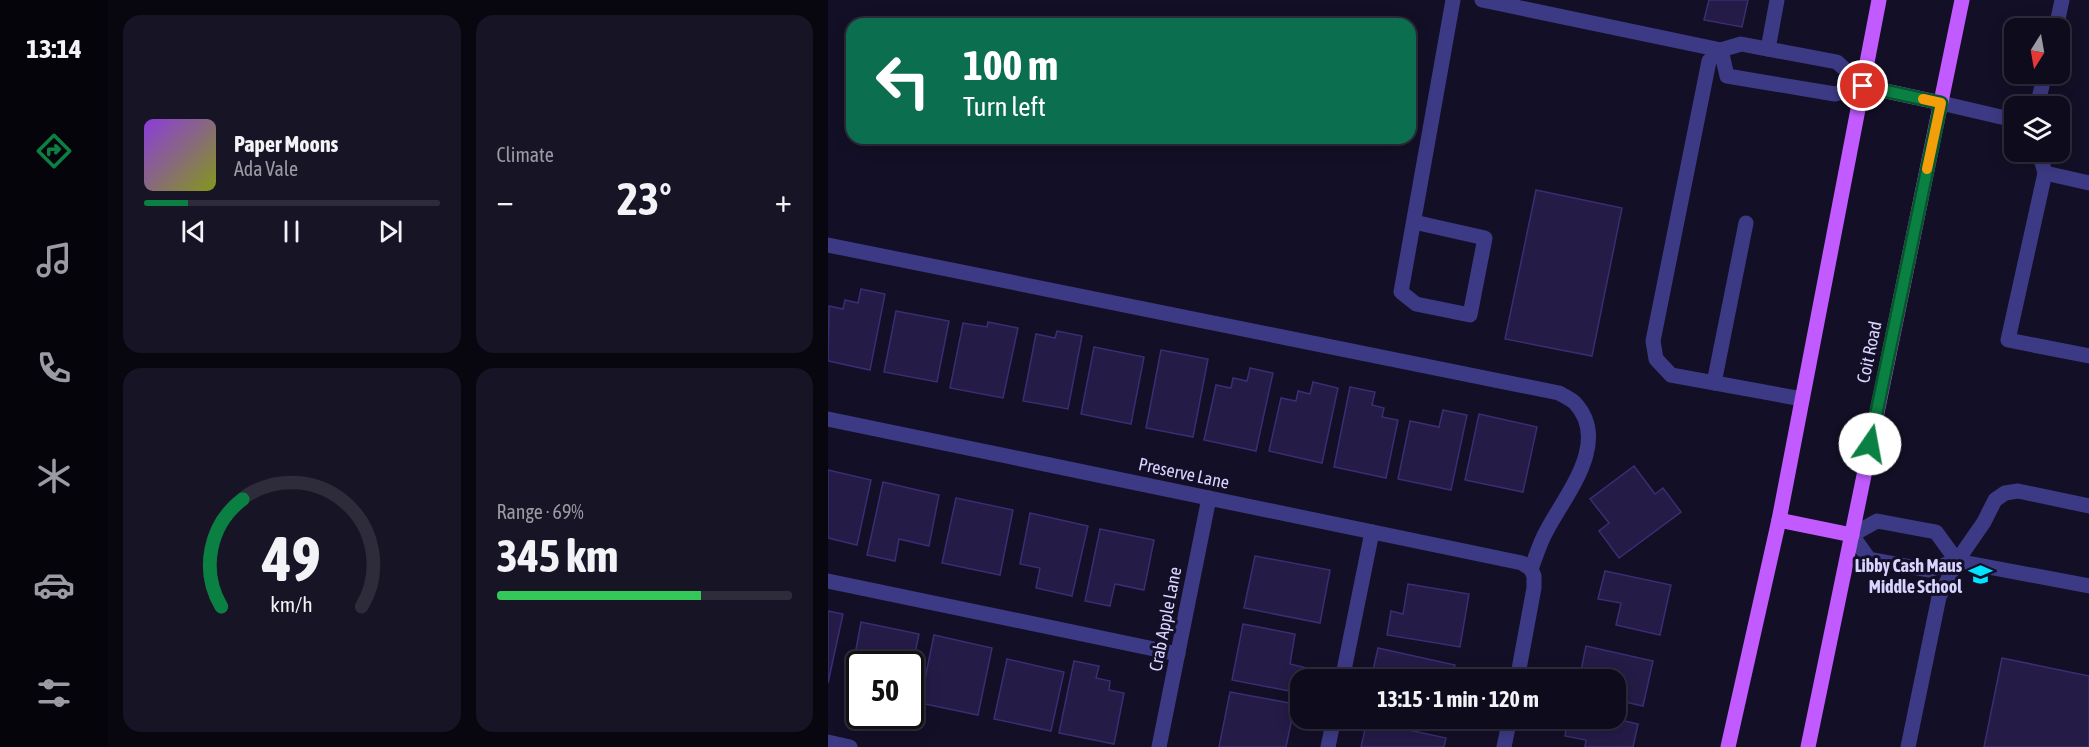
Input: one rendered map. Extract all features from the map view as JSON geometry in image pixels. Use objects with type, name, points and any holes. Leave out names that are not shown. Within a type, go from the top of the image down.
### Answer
[{"type":"main road","points":[[1728,747],[1779,519],[1879,0]]},
{"type":"main road","name":"Coit Road","points":[[1808,747],[1962,0]]},
{"type":"main road","points":[[1863,86],[1941,103]]},
{"type":"main road","points":[[1779,519],[1852,535]]},
{"type":"street","points":[[1414,222],[1485,238],[1470,315],[1416,304],[1401,292],[1453,0]]},
{"type":"street","points":[[1482,0],[1720,50]]},
{"type":"street","points":[[1768,50],[1777,0]]},
{"type":"street","points":[[2058,18],[2062,0]]},
{"type":"street","points":[[1802,399],[1671,375],[1656,359],[1653,341],[1709,61],[1720,50],[1740,44],[1837,62],[1863,86]]},
{"type":"street","points":[[1720,50],[1726,76],[1835,94],[1863,86]]},
{"type":"street","points":[[1941,103],[2004,118]]},
{"type":"street","points":[[2042,162],[2045,172],[2008,340],[2089,356]]},
{"type":"street","points":[[2045,172],[2089,183]]},
{"type":"street","points":[[1714,383],[1746,223]]},
{"type":"street","points":[[828,245],[1559,393],[1574,402],[1588,428],[1588,442],[1580,472],[1545,532],[1531,569],[1534,576],[1534,588],[1519,669]]},
{"type":"street","name":"Preserve Lane","points":[[828,419],[1522,563],[1531,569]]},
{"type":"street","points":[[1908,747],[1939,597],[1957,561],[1984,522],[1995,500],[2005,493],[2018,491],[2089,506]]},
{"type":"street","name":"Crab Apple Lane","points":[[1160,747],[1209,498]]},
{"type":"street","points":[[1957,561],[1936,532],[1877,521],[1852,535],[1869,559],[1928,570],[1957,561],[2089,586]]},
{"type":"street","points":[[1344,669],[1371,532]]},
{"type":"street","points":[[828,581],[1178,654]]},
{"type":"street","points":[[1328,747],[1332,729]]},
{"type":"street","points":[[1504,747],[1508,729]]},
{"type":"street","points":[[828,742],[850,747]]},
{"type":"building","points":[[1709,0],[1748,0],[1742,27],[1704,20]]},
{"type":"building","points":[[1536,190],[1622,208],[1592,356],[1505,339]]},
{"type":"building","points":[[861,289],[885,294],[870,370],[828,361],[829,306],[843,309],[845,300],[858,303]]},
{"type":"building","points":[[896,311],[949,321],[937,382],[884,372]]},
{"type":"building","points":[[988,322],[1018,328],[1003,398],[950,388],[963,323],[987,327]]},
{"type":"building","points":[[1057,331],[1082,336],[1068,409],[1023,401],[1036,334],[1055,338]]},
{"type":"building","points":[[1094,347],[1144,357],[1131,424],[1081,414]]},
{"type":"building","points":[[1161,350],[1208,359],[1193,437],[1146,428]]},
{"type":"building","points":[[1250,368],[1273,373],[1256,451],[1204,440],[1216,385],[1231,388],[1233,378],[1247,381]]},
{"type":"building","points":[[1313,382],[1338,388],[1322,463],[1269,451],[1281,398],[1296,401],[1298,391],[1310,394]]},
{"type":"building","points":[[1350,387],[1375,392],[1372,405],[1384,408],[1382,417],[1398,420],[1386,478],[1334,467]]},
{"type":"building","points":[[1443,410],[1467,415],[1451,490],[1398,479],[1410,421],[1439,427]]},
{"type":"building","points":[[1479,414],[1537,427],[1523,492],[1465,480]]},
{"type":"building","points":[[1634,466],[1655,494],[1663,488],[1681,512],[1619,558],[1599,531],[1609,523],[1590,499]]},
{"type":"building","points":[[828,470],[871,480],[857,545],[828,538]]},
{"type":"building","points":[[883,482],[939,495],[929,546],[899,539],[895,561],[867,555]]},
{"type":"building","points":[[956,498],[1013,510],[1000,575],[942,563]]},
{"type":"building","points":[[1030,513],[1088,526],[1072,596],[1036,588],[1040,568],[1020,564]]},
{"type":"building","points":[[1100,529],[1154,540],[1144,590],[1115,584],[1110,606],[1085,601]]},
{"type":"building","points":[[1255,556],[1330,570],[1320,623],[1244,608]]},
{"type":"building","points":[[1605,571],[1671,585],[1660,635],[1616,625],[1621,603],[1598,599]]},
{"type":"building","points":[[1408,584],[1469,594],[1460,647],[1387,635],[1391,611],[1403,614]]},
{"type":"building","points":[[828,611],[843,614],[828,683]]},
{"type":"building","points":[[861,622],[919,634],[915,651],[856,651]]},
{"type":"building","points":[[1243,624],[1295,634],[1290,664],[1307,668],[1290,669],[1290,691],[1232,680]]},
{"type":"building","points":[[934,635],[992,648],[978,715],[924,704],[924,684]]},
{"type":"building","points":[[1586,646],[1653,661],[1643,706],[1626,702],[1626,669],[1581,669]]},
{"type":"building","points":[[1378,648],[1455,665],[1454,669],[1373,669]]},
{"type":"building","points":[[2002,658],[2089,676],[2089,747],[1984,747]]},
{"type":"building","points":[[1007,659],[1064,672],[1051,731],[994,719]]},
{"type":"building","points":[[1074,661],[1099,666],[1096,678],[1110,681],[1109,690],[1124,693],[1114,744],[1059,733]]},
{"type":"building","points":[[1230,692],[1290,703],[1290,728],[1286,747],[1219,747]]},
{"type":"building","points":[[1626,721],[1638,724],[1633,747],[1585,747],[1586,740],[1565,736],[1566,729],[1626,729]]},
{"type":"building","points":[[1365,729],[1404,729],[1446,738],[1444,747],[1361,747]]},
{"type":"slow traffic","points":[[1923,99],[1941,103],[1927,169]]},
{"type":"place","name":"Libby Cash Maus Middle School","points":[[1980,575]]},
{"type":"route","points":[[1863,86],[1941,103],[1870,444]]}]
